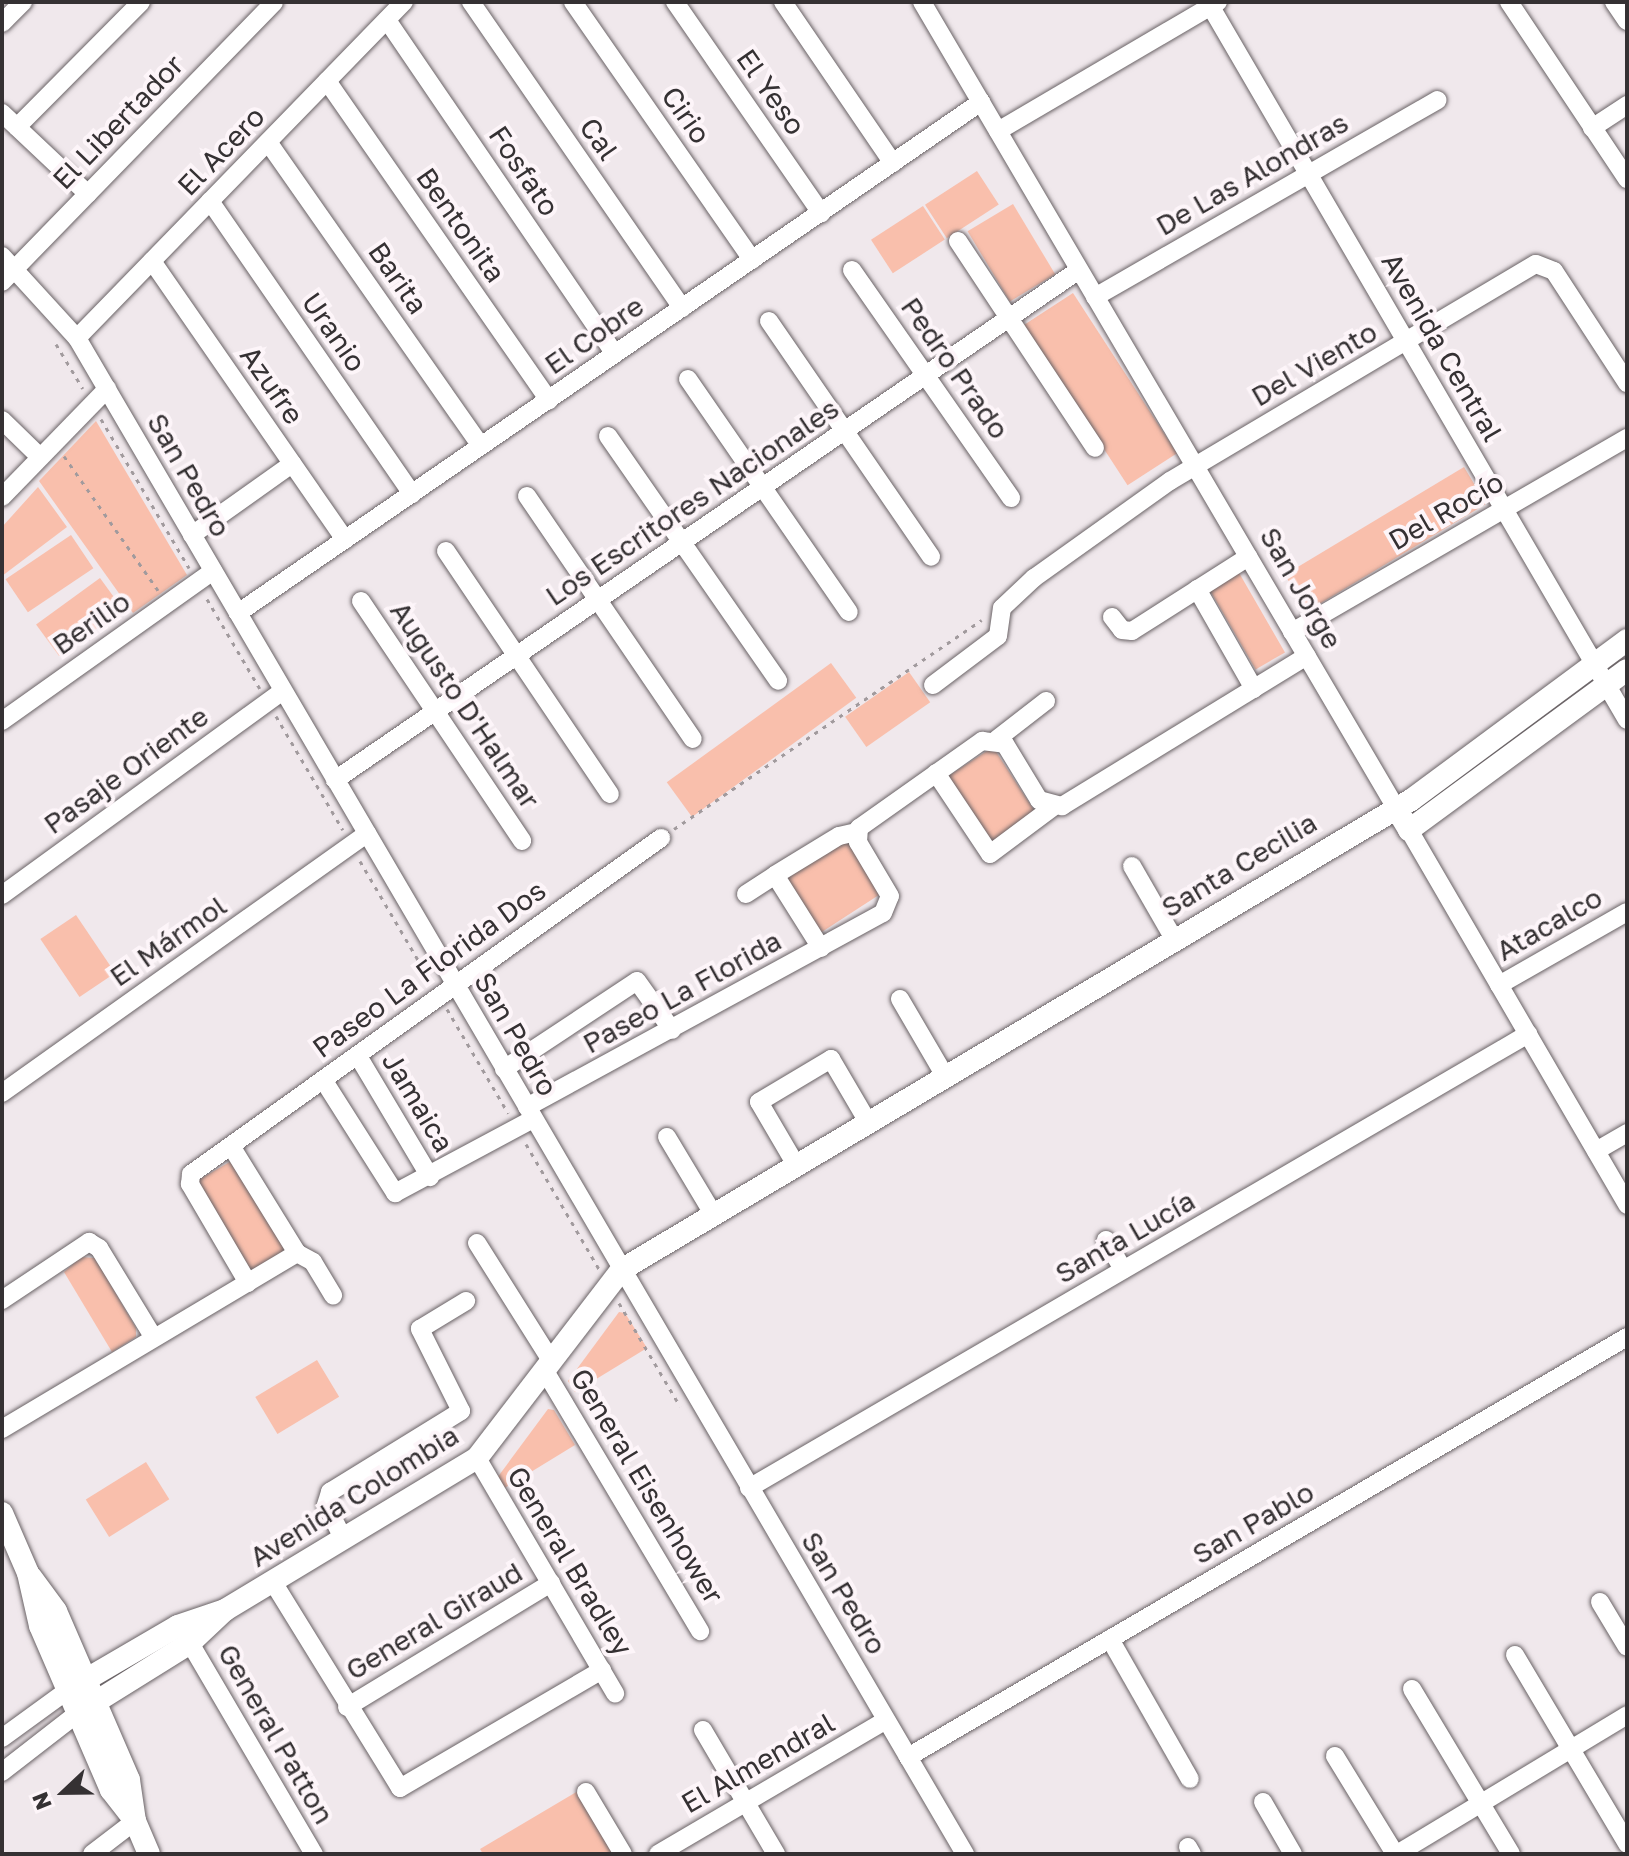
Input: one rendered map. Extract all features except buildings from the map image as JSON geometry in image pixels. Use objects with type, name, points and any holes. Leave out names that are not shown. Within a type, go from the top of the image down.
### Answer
[{"type":"main road","name":"Santa Cecilia","points":[[614,1276],[1396,808],[1627,640]]},
{"type":"main road","points":[[1409,830],[1627,670]]},
{"type":"main road","name":"San Jorge","points":[[1396,808],[1409,830]]},
{"type":"main road","name":"Avenida Colombia","points":[[76,1684],[178,1626],[225,1610],[477,1458],[614,1276]]},
{"type":"main road","points":[[2,1513],[28,1573],[56,1611],[111,1790],[135,1821],[149,1854]]},
{"type":"main road","name":"Avenida Colombia","points":[[86,1708],[190,1643],[225,1610]]},
{"type":"street","points":[[2,23],[22,2]]},
{"type":"street","points":[[17,127],[141,2]]},
{"type":"street","name":"El Acero","points":[[77,338],[404,2]]},
{"type":"street","name":"Cal","points":[[471,2],[682,308]]},
{"type":"street","name":"Cirio","points":[[573,2],[752,260]]},
{"type":"street","name":"El Yeso","points":[[675,2],[821,213]]},
{"type":"street","points":[[783,2],[893,163]]},
{"type":"street","name":"San Jorge","points":[[922,2],[1396,808]]},
{"type":"street","points":[[1509,2],[1627,179]]},
{"type":"street","points":[[1614,2],[1627,21]]},
{"type":"street","name":"El Libertador","points":[[6,269],[88,194],[268,4]]},
{"type":"street","points":[[998,131],[1212,4]]},
{"type":"street","name":"Avenida Central","points":[[1212,4],[1308,175],[1627,720]]},
{"type":"street","name":"Fosfato","points":[[387,20],[615,354]]},
{"type":"street","name":"Bentonita","points":[[327,81],[549,400]]},
{"type":"street","name":"De Las Alondras","points":[[1095,297],[1437,100]]},
{"type":"street","name":"El Cobre","points":[[238,613],[981,102]]},
{"type":"street","points":[[1592,128],[1627,105]]},
{"type":"street","points":[[2,113],[88,194]]},
{"type":"street","name":"Barita","points":[[268,142],[481,446]]},
{"type":"street","name":"Uranio","points":[[210,201],[412,494]]},
{"type":"street","points":[[958,241],[1095,448]]},
{"type":"street","name":"Azufre","points":[[152,261],[345,540]]},
{"type":"street","name":"Del Viento","points":[[1002,608],[1034,578],[1194,465],[1407,343],[1532,266],[1544,264],[1627,383]]},
{"type":"street","name":"San Pedro","points":[[6,269],[77,338],[238,613],[276,697],[335,780],[359,840],[456,987],[504,1069],[526,1118],[614,1276],[749,1488],[965,1854]]},
{"type":"street","name":"Pedro Prado","points":[[852,270],[1011,498]]},
{"type":"street","name":"Los Escritores Nacionales","points":[[335,780],[1079,270]]},
{"type":"street","points":[[769,321],[931,557]]},
{"type":"street","points":[[688,379],[849,612]]},
{"type":"street","points":[[2,497],[107,389]]},
{"type":"street","points":[[2,420],[40,457]]},
{"type":"street","points":[[608,436],[778,681]]},
{"type":"street","name":"Del Rocío","points":[[1292,632],[1627,438]]},
{"type":"street","points":[[192,535],[292,464]]},
{"type":"street","points":[[527,496],[693,739]]},
{"type":"street","points":[[446,551],[610,794]]},
{"type":"street","points":[[1112,617],[1122,630],[1132,631],[1248,557]]},
{"type":"street","name":"Berilio","points":[[2,721],[213,571]]},
{"type":"street","points":[[1197,589],[1254,689]]},
{"type":"street","name":"Augusto D'Halmar","points":[[361,601],[522,841]]},
{"type":"street","points":[[933,685],[998,636],[1002,608]]},
{"type":"street","points":[[936,773],[990,854],[1053,807],[1148,757],[1307,656]]},
{"type":"street","name":"Pasaje Oriente","points":[[2,895],[276,697]]},
{"type":"street","name":"Paseo La Florida","points":[[746,894],[839,836],[857,832],[982,741],[997,739],[1046,701]]},
{"type":"street","points":[[997,739],[1008,747],[1039,800],[1053,807]]},
{"type":"street","name":"San Jorge","points":[[1409,830],[1627,1205]]},
{"type":"street","name":"Paseo La Florida","points":[[324,1081],[395,1193],[430,1177],[672,1030],[821,948],[890,904],[857,832]]},
{"type":"street","name":"Paseo La Florida Dos","points":[[248,1283],[189,1181],[231,1146],[456,987],[478,964],[661,838]]},
{"type":"street","name":"El Mármol","points":[[2,1093],[359,840]]},
{"type":"street","points":[[1132,866],[1174,939]]},
{"type":"street","name":"Paseo La Florida","points":[[775,875],[821,948]]},
{"type":"street","name":"Atacalco","points":[[1499,985],[1627,912]]},
{"type":"street","name":"Paseo La Florida","points":[[504,1069],[637,981],[672,1030]]},
{"type":"street","points":[[900,999],[945,1076]]},
{"type":"street","name":"Santa Lucía","points":[[749,1488],[1528,1034]]},
{"type":"street","name":"Jamaica","points":[[358,1056],[430,1177]]},
{"type":"street","points":[[796,1165],[759,1102],[831,1059],[868,1122]]},
{"type":"street","points":[[1596,1151],[1627,1133]]},
{"type":"street","points":[[667,1137],[713,1214]]},
{"type":"street","points":[[231,1146],[297,1253],[313,1262],[333,1295]]},
{"type":"street","points":[[1106,1240],[1123,1270]]},
{"type":"street","points":[[2,1300],[89,1242],[99,1248],[154,1338]]},
{"type":"street","name":"General Eisenhower","points":[[477,1243],[700,1631]]},
{"type":"street","points":[[2,1429],[297,1253]]},
{"type":"street","points":[[344,1540],[326,1505],[330,1492],[461,1411],[420,1329],[466,1301]]},
{"type":"street","name":"San Pablo","points":[[908,1757],[1627,1337]]},
{"type":"street","name":"General Bradley","points":[[477,1458],[615,1693]]},
{"type":"street","points":[[273,1582],[347,1707],[400,1788],[602,1670]]},
{"type":"street","name":"General Giraud","points":[[347,1707],[551,1583]]},
{"type":"street","points":[[1600,1602],[1627,1647]]},
{"type":"street","points":[[1110,1639],[1190,1779]]},
{"type":"street","name":"General Patton","points":[[190,1643],[314,1854]]},
{"type":"street","points":[[1515,1655],[1627,1844]]},
{"type":"street","name":"Avenida Colombia","points":[[2,1738],[76,1684]]},
{"type":"street","points":[[1412,1689],[1511,1854]]},
{"type":"street","name":"Avenida Colombia","points":[[2,1772],[86,1708]]},
{"type":"street","points":[[1335,1756],[1396,1854],[1627,1715]]},
{"type":"street","name":"El Almendral","points":[[658,1854],[886,1720]]},
{"type":"street","points":[[703,1730],[776,1854]]},
{"type":"street","points":[[586,1792],[623,1854]]},
{"type":"street","points":[[1263,1802],[1293,1854]]},
{"type":"street","points":[[92,1854],[135,1821]]},
{"type":"path","points":[[54,341],[197,582],[276,697],[359,840],[441,998],[526,1118],[614,1276],[686,1416]]},
{"type":"path","points":[[55,443],[167,603]]},
{"type":"path","points":[[661,838],[1002,608]]},
{"type":"shaded area","points":[[977,171],[999,205],[947,238],[925,205]]},
{"type":"shaded area","points":[[1013,204],[1055,274],[1010,302],[968,231]]},
{"type":"shaded area","points":[[923,206],[945,240],[893,273],[871,240]]},
{"type":"shaded area","points":[[1073,293],[1177,453],[1128,485],[1024,325]]},
{"type":"shaded area","points":[[96,421],[187,575],[133,613],[39,481]]},
{"type":"shaded area","points":[[1464,467],[1486,504],[1307,612],[1285,575]]},
{"type":"shaded area","points":[[38,487],[67,527],[2,576],[2,527]]},
{"type":"shaded area","points":[[71,535],[93,568],[28,612],[6,579]]},
{"type":"shaded area","points":[[1238,571],[1285,652],[1256,669],[1209,588]]},
{"type":"shaded area","points":[[100,578],[123,610],[59,656],[36,624]]},
{"type":"shaded area","points":[[831,663],[856,698],[692,817],[667,782]]},
{"type":"shaded area","points":[[909,672],[930,702],[866,747],[845,717]]},
{"type":"shaded area","points":[[993,747],[1039,817],[983,853],[938,783]]},
{"type":"shaded area","points":[[849,838],[884,892],[818,935],[783,881]]},
{"type":"shaded area","points":[[76,915],[115,973],[79,997],[40,939]]},
{"type":"shaded area","points":[[233,1160],[285,1251],[248,1272],[196,1182]]},
{"type":"shaded area","points":[[81,1257],[95,1258],[136,1328],[136,1337],[112,1352],[64,1272]]},
{"type":"shaded area","points":[[619,1312],[625,1313],[647,1348],[575,1392],[568,1381]]},
{"type":"shaded area","points":[[317,1360],[339,1397],[277,1434],[255,1397]]},
{"type":"shaded area","points":[[548,1409],[554,1410],[575,1445],[503,1489],[497,1478]]},
{"type":"shaded area","points":[[146,1462],[169,1499],[109,1537],[86,1500]]},
{"type":"shaded area","points":[[578,1791],[614,1854],[483,1854],[480,1849]]}]
